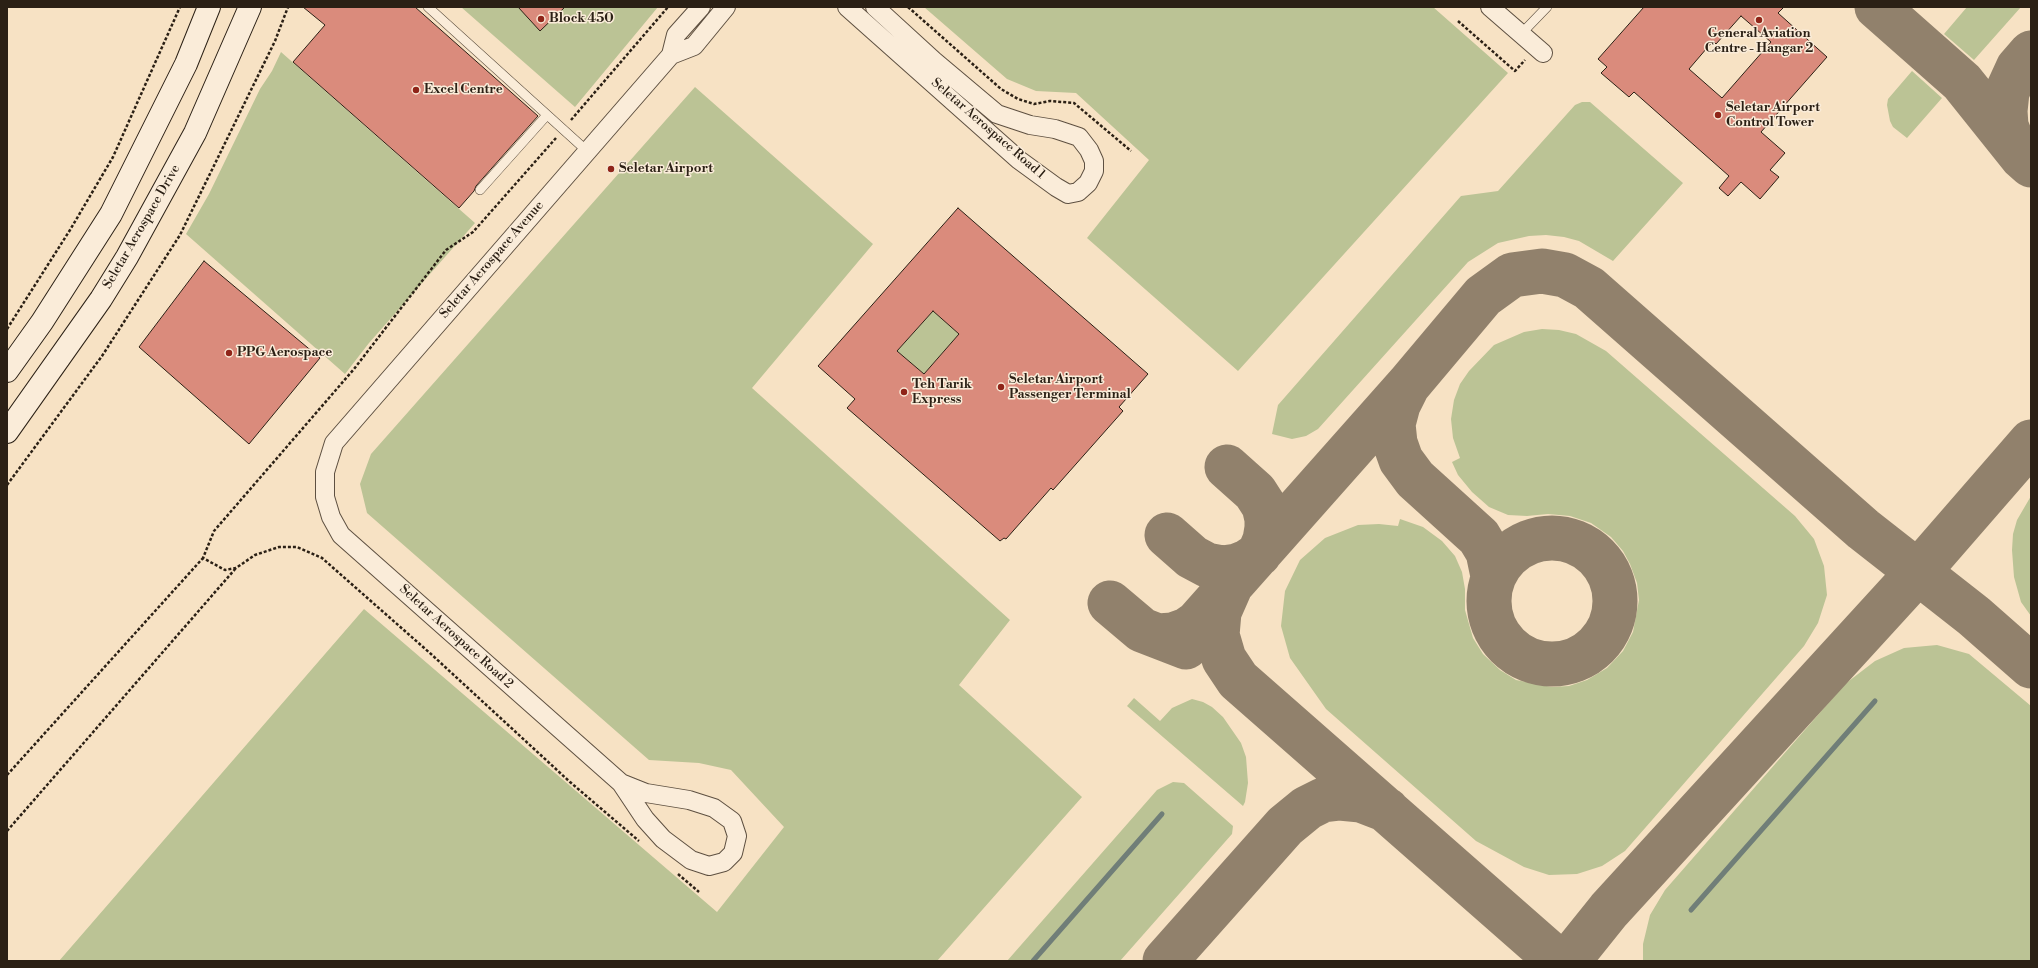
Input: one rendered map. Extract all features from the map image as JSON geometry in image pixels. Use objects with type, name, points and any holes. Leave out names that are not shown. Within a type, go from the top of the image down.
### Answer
[{"type":"street","points":[[7,371],[42,322],[111,214],[186,64],[210,7]]},
{"type":"street","name":"Seletar Aerospace Drive","points":[[7,432],[15,413],[101,299],[127,257],[195,133],[250,7]]},
{"type":"street","name":"Seletar Aerospace Avenue","points":[[325,472],[334,443],[671,55],[676,35],[701,7]]},
{"type":"street","name":"Seletar Aerospace Avenue","points":[[671,55],[694,46],[726,7]]},
{"type":"street","name":"Seletar Aerospace Road 1","points":[[847,7],[928,67],[997,114],[1030,125],[1055,129],[1079,137],[1089,150],[1094,161],[1094,171],[1088,183],[1078,192],[1068,194],[1019,160],[928,67],[874,7]]},
{"type":"street","points":[[1490,7],[1539,51]]},
{"type":"street","name":"Seletar Aerospace Road 2","points":[[325,472],[325,497],[331,517],[341,535],[621,783],[645,819],[663,839],[691,860],[709,866],[724,862],[733,853],[736,836],[732,821],[714,808],[689,800],[646,793],[621,783]]},
{"type":"lane","points":[[428,7],[587,151]]},
{"type":"lane","points":[[1521,34],[1547,7]]},
{"type":"lane","points":[[480,190],[547,114]]},
{"type":"path","points":[[7,329],[70,230],[113,157],[180,7]]},
{"type":"path","points":[[7,485],[102,356],[180,236],[272,48],[288,7]]},
{"type":"path","points":[[7,775],[203,558],[214,531],[354,369],[446,250],[473,232],[668,7]]},
{"type":"path","points":[[908,7],[1001,89],[1018,99],[1034,104],[1050,101],[1074,103],[1131,151]]},
{"type":"path","points":[[1458,21],[1515,71],[1539,51]]},
{"type":"path","points":[[7,831],[236,568],[255,555],[279,547],[297,547],[322,558],[432,654],[570,782],[640,842]]},
{"type":"path","points":[[203,558],[225,570],[236,568]]},
{"type":"path","points":[[676,872],[699,892]]},
{"type":"green space","points":[[461,7],[658,7],[575,107]]},
{"type":"green space","points":[[924,7],[1433,7],[1508,73],[1238,371],[1087,238],[1149,160],[1076,93],[1036,91],[1007,79]]},
{"type":"green space","points":[[1967,7],[2021,7],[1974,60],[1944,34]]},
{"type":"green space","points":[[281,52],[475,223],[369,343],[345,374],[186,234],[209,194],[260,89],[272,71]]},
{"type":"green space","points":[[1912,71],[1942,98],[1907,138],[1893,127],[1890,121],[1887,105],[1888,99]]},
{"type":"green space","points":[[695,87],[873,244],[752,388],[1010,620],[959,685],[1082,797],[937,961],[59,961],[364,609],[717,912],[784,827],[731,770],[699,763],[649,760],[367,513],[360,484],[371,454]]},
{"type":"green space","points":[[1582,102],[1590,102],[1683,183],[1613,261],[1579,241],[1564,237],[1546,235],[1529,236],[1498,243],[1468,262],[1318,429],[1306,436],[1292,439],[1272,434],[1278,405],[1461,196],[1498,191],[1575,105]]},
{"type":"green space","points":[[933,311],[959,334],[924,374],[897,351]]},
{"type":"green space","points":[[1542,329],[1559,330],[1576,334],[1606,351],[1795,516],[1814,539],[1824,566],[1827,595],[1818,623],[1804,646],[1625,851],[1602,866],[1577,874],[1549,875],[1524,867],[1476,841],[1326,709],[1290,658],[1281,626],[1285,591],[1300,560],[1325,538],[1358,525],[1379,524],[1398,526],[1400,519],[1423,527],[1442,541],[1455,556],[1462,572],[1465,589],[1465,610],[1473,638],[1483,654],[1500,670],[1516,680],[1552,687],[1569,686],[1587,680],[1607,668],[1623,651],[1633,632],[1639,600],[1637,583],[1630,564],[1623,551],[1611,537],[1591,523],[1570,516],[1548,514],[1527,516],[1508,515],[1489,507],[1472,492],[1458,475],[1452,462],[1460,458],[1453,438],[1451,419],[1454,400],[1460,384],[1469,371],[1494,345],[1524,332]]},
{"type":"green space","points":[[2031,496],[2031,616],[2021,602],[2014,577],[2012,550],[2013,534],[2017,520]]},
{"type":"green space","points":[[1937,645],[1969,654],[2031,706],[2031,961],[1643,961],[1643,944],[1650,915],[1665,890],[1845,684],[1875,661],[1904,648]]},
{"type":"green space","points":[[1134,698],[1160,721],[1172,708],[1192,699],[1203,702],[1212,707],[1223,717],[1241,743],[1246,757],[1248,783],[1243,806],[1127,706]]},
{"type":"green space","points":[[1173,782],[1184,783],[1233,826],[1232,834],[1120,961],[1007,961],[1157,790]]},
{"type":"building","name":"Excel Centre","points":[[303,7],[415,7],[538,116],[476,186],[474,191],[459,208],[293,62],[325,25]]},
{"type":"building","name":"Block 450","points":[[518,7],[565,7],[540,31]]},
{"type":"building","name":"Seletar Airport Control Tower","points":[[1644,7],[1784,7],[1778,13],[1827,57],[1761,132],[1785,153],[1770,170],[1779,177],[1760,199],[1741,182],[1728,196],[1719,188],[1729,176],[1634,92],[1629,97],[1601,73],[1607,67],[1598,59]],"holes":[[[1741,16],[1771,42],[1722,98],[1689,69],[1713,41],[1716,44]]]},
{"type":"building","name":"Seletar Airport Passenger Terminal","points":[[958,208],[1148,374],[1119,407],[1123,411],[1053,490],[1051,488],[1006,539],[1004,538],[1000,541],[847,408],[855,399],[818,366]],"holes":[[[933,311],[959,334],[924,374],[897,351]]]},
{"type":"building","name":"PPG Aerospace","points":[[204,261],[320,358],[249,444],[139,347]]},
{"type":"waterway","points":[[1691,910],[1875,701]]},
{"type":"waterway","points":[[1033,961],[1162,814]]},
{"type":"taxiway","points":[[1877,7],[1962,82],[2022,157],[2031,165]]},
{"type":"taxiway","points":[[2014,146],[2006,126],[2005,111],[2007,92],[2018,68],[2031,53]]},
{"type":"taxiway","points":[[1158,636],[1173,635],[1187,630],[1197,623],[1409,384],[1483,296],[1512,275],[1542,271],[1565,275],[1589,288],[1863,529],[1974,616],[2031,666]]},
{"type":"taxiway","points":[[1407,387],[1398,405],[1393,424],[1395,443],[1401,460],[1415,479],[1479,537],[1488,552],[1493,576]]},
{"type":"taxiway","points":[[1568,961],[1609,910],[1918,572],[2031,442]]},
{"type":"taxiway","points":[[1167,535],[1192,557],[1207,565],[1223,568],[1237,566],[1247,562],[1259,554],[1265,540],[1267,528],[1267,519],[1264,506],[1255,492],[1227,467]]},
{"type":"taxiway","points":[[1546,538],[1558,538],[1576,542],[1597,556],[1611,577],[1615,601],[1611,625],[1597,646],[1576,660],[1558,664],[1546,664],[1528,660],[1507,646],[1493,625],[1489,607],[1489,595],[1493,577],[1507,556],[1528,542],[1546,538]]},
{"type":"taxiway","points":[[1230,587],[1219,612],[1217,635],[1224,659],[1238,680],[1558,961]]},
{"type":"taxiway","points":[[1110,603],[1142,630],[1186,647]]},
{"type":"taxiway","points":[[1165,961],[1285,826],[1307,808],[1323,800],[1340,798],[1361,800],[1387,810]]},
{"type":"place","name":"Block 450","points":[[541,19]]},
{"type":"place","name":"General Aviation Centre - Hangar 2","points":[[1759,20]]},
{"type":"place","name":"Excel Centre","points":[[416,90]]},
{"type":"place","name":"Seletar Airport Control Tower","points":[[1718,115]]},
{"type":"place","name":"Seletar Airport","points":[[611,169]]},
{"type":"place","name":"PPG Aerospace","points":[[229,353]]},
{"type":"place","name":"Seletar Airport Passenger Terminal","points":[[1001,387]]},
{"type":"place","name":"Teh Tarik Express","points":[[904,392]]}]
